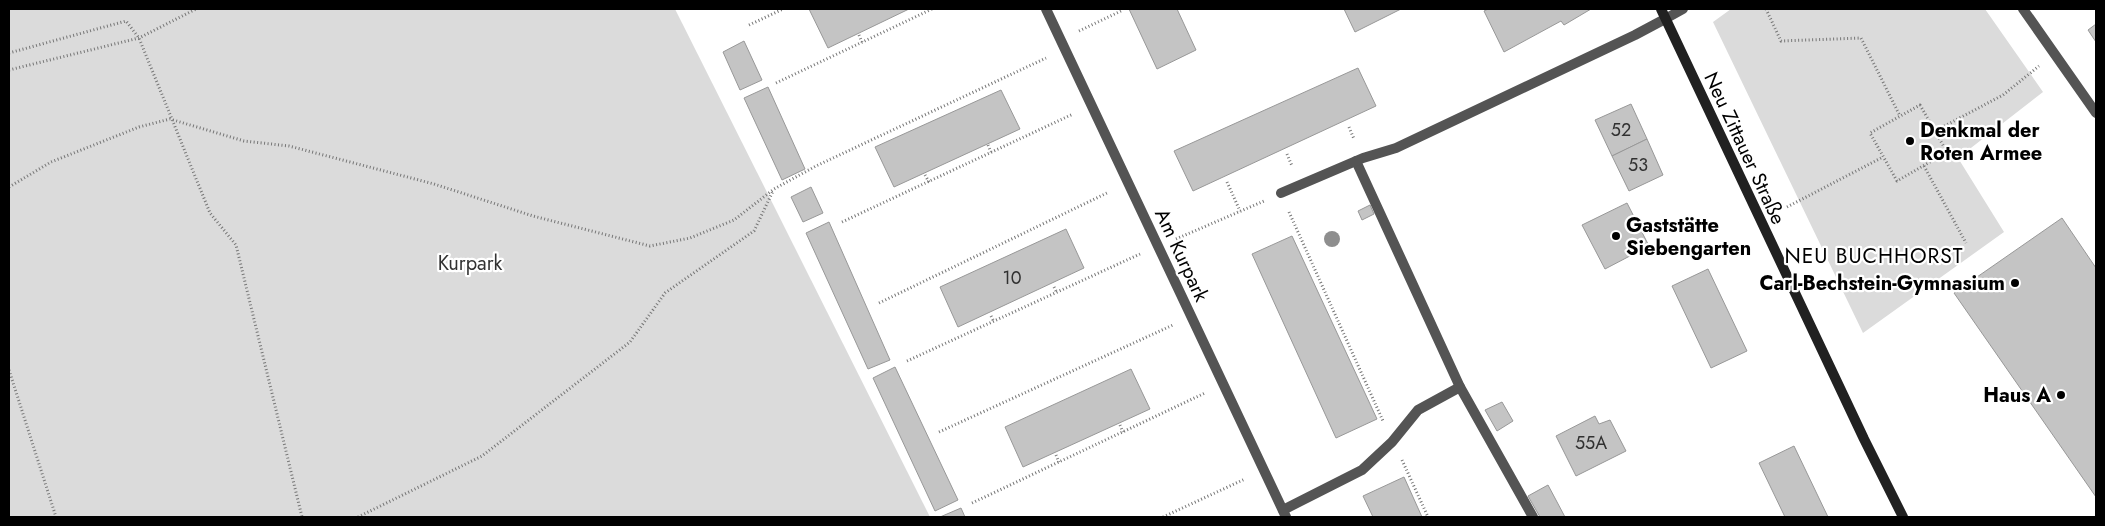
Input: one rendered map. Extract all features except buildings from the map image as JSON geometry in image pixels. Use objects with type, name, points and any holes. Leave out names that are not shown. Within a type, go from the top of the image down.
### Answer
[{"type":"main road","name":"Neu Zittauer Straße","points":[[1660,9],[1903,517]]},
{"type":"street","name":"Am Kurpark","points":[[1046,9],[1285,513]]},
{"type":"street","points":[[1281,194],[1356,161],[1396,148],[1635,35],[1683,9]]},
{"type":"street","points":[[2023,9],[2096,113]]},
{"type":"street","points":[[1356,161],[1460,387],[1533,517]]},
{"type":"street","points":[[1285,513],[1362,470],[1392,442],[1418,410],[1460,387]]},
{"type":"path","points":[[9,70],[139,38],[196,9]]},
{"type":"path","points":[[749,25],[783,9]]},
{"type":"path","points":[[776,83],[925,10],[932,9]]},
{"type":"path","points":[[1766,9],[1781,41],[1861,38],[1900,116]]},
{"type":"path","points":[[1078,31],[1121,11]]},
{"type":"path","points":[[9,53],[126,21],[139,38],[160,87],[170,119],[210,213],[236,245],[302,517]]},
{"type":"path","points":[[859,35],[862,42]]},
{"type":"path","points":[[1935,132],[2003,95],[2055,53]]},
{"type":"path","points":[[9,187],[52,162],[139,127],[170,119],[244,141],[288,146],[434,184],[533,216],[650,246],[690,238],[734,220],[774,189],[816,166],[1046,58]]},
{"type":"path","points":[[1920,105],[1935,132],[1947,152],[1897,181],[1870,134],[1920,105]]},
{"type":"path","points":[[842,222],[1073,114]]},
{"type":"path","points":[[988,145],[991,152]]},
{"type":"path","points":[[1787,207],[1883,157]]},
{"type":"path","points":[[1924,166],[1966,243]]},
{"type":"path","points":[[925,174],[929,182]]},
{"type":"path","points":[[1227,182],[1240,211]]},
{"type":"path","points":[[358,517],[482,456],[630,342],[665,293],[754,231],[774,189]]},
{"type":"path","points":[[879,302],[1109,192]]},
{"type":"path","points":[[907,361],[1158,246],[1281,194],[1392,442],[1428,517]]},
{"type":"path","points":[[1054,287],[1057,293]]},
{"type":"path","points":[[991,316],[994,322]]},
{"type":"path","points":[[939,432],[1172,325]]},
{"type":"path","points":[[9,370],[56,517]]},
{"type":"path","points":[[972,503],[1205,393]]},
{"type":"path","points":[[1120,425],[1123,432]]},
{"type":"path","points":[[1056,455],[1059,462]]},
{"type":"path","points":[[1162,517],[1246,479]]},
{"type":"green space","name":"Kurpark","points":[[9,9],[675,9],[930,517],[9,517]]},
{"type":"green space","points":[[1731,9],[1985,9],[2043,92],[1958,158],[2004,232],[1863,333],[1713,22]]},
{"type":"place","name":"Denkmal der Roten Armee","points":[[1910,141]]},
{"type":"place","name":"Gaststätte Siebengarten","points":[[1616,236]]},
{"type":"place","name":"Carl-Bechstein-Gymnasium","points":[[2015,283]]},
{"type":"place","name":"Haus A","points":[[2061,395]]},
{"type":"district","name":"NEU BUCHHORST","points":[[1874,256]]}]
